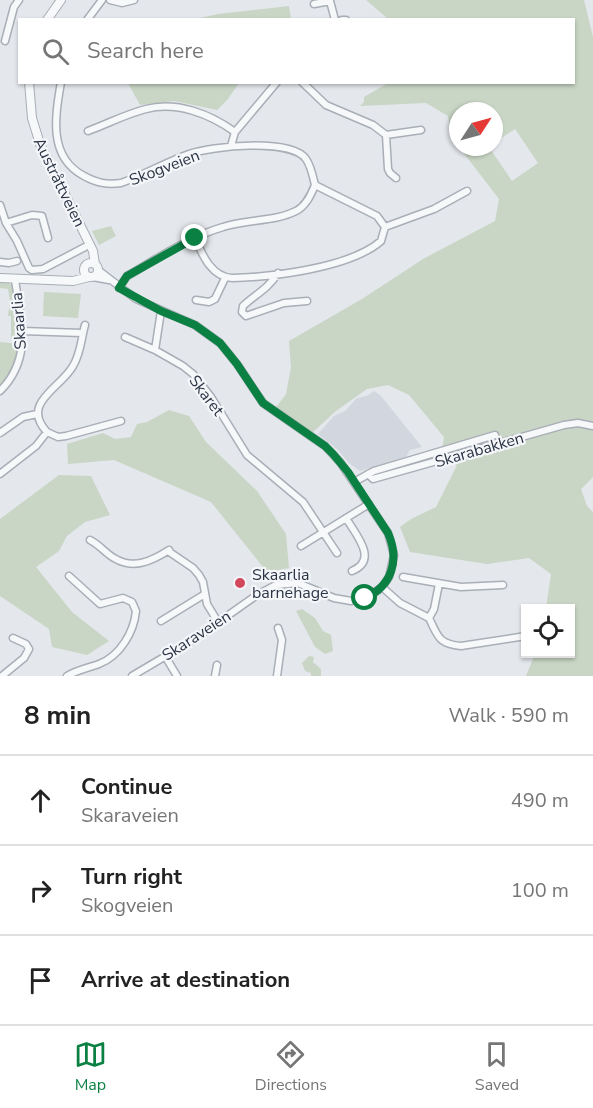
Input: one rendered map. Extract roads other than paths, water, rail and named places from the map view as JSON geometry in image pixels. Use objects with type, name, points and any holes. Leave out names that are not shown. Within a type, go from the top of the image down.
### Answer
[{"type":"street","points":[[5,41],[9,22],[19,0]]},
{"type":"street","points":[[48,18],[61,0]]},
{"type":"street","points":[[88,18],[102,0]]},
{"type":"street","points":[[110,0],[122,3],[134,0]]},
{"type":"street","points":[[314,4],[330,1],[334,18]]},
{"type":"street","name":"Austråttveien","points":[[29,84],[32,118],[40,144],[87,246],[91,270]]},
{"type":"street","name":"Skogveien","points":[[61,84],[56,119],[58,147],[68,164],[94,182],[121,183],[192,153],[231,146],[276,146],[299,152],[306,159],[315,185]]},
{"type":"street","points":[[231,146],[235,132],[275,84]]},
{"type":"street","points":[[304,84],[326,105],[373,125],[386,135],[421,130]]},
{"type":"street","points":[[88,131],[148,108],[167,108],[206,114],[235,132]]},
{"type":"street","points":[[386,135],[388,169],[396,177]]},
{"type":"street","points":[[119,288],[127,276],[195,238],[226,226],[298,210],[308,201],[315,185],[377,216],[385,227]]},
{"type":"street","points":[[385,227],[434,209],[467,191]]},
{"type":"street","points":[[0,205],[6,223],[32,215],[42,216],[48,238]]},
{"type":"street","name":"Austråttveien","points":[[6,223],[32,270],[43,269],[87,246]]},
{"type":"street","points":[[195,238],[206,262],[225,278],[319,268],[375,246],[381,241],[385,227]]},
{"type":"street","points":[[0,262],[17,261]]},
{"type":"street","points":[[0,278],[60,280],[91,270],[161,311],[195,325],[220,343],[263,403],[325,446],[340,462],[393,543],[394,562],[389,577],[382,587],[400,603],[429,618],[442,642],[461,646],[521,637]]},
{"type":"street","points":[[278,273],[265,290],[243,306],[242,312],[246,316],[284,303],[307,301]]},
{"type":"street","points":[[196,300],[209,302],[215,299],[225,278]]},
{"type":"street","name":"Skaarlia","points":[[0,391],[14,375],[22,353],[22,331],[15,280]]},
{"type":"street","points":[[154,350],[161,311]]},
{"type":"street","points":[[85,325],[79,354],[72,369],[43,399],[38,414],[41,424],[47,432],[58,437],[121,420]]},
{"type":"street","points":[[22,331],[82,333]]},
{"type":"street","name":"Skaret","points":[[125,337],[183,366],[204,386],[246,454],[303,502],[337,553]]},
{"type":"street","points":[[0,433],[23,417],[38,414]]},
{"type":"street","name":"Skarabakken","points":[[368,474],[373,479],[564,425],[578,423],[593,426]]},
{"type":"street","points":[[0,474],[36,446],[47,432]]},
{"type":"street","name":"Skarabakken","points":[[354,482],[368,474],[495,435]]},
{"type":"street","points":[[301,546],[369,504]]},
{"type":"street","points":[[346,518],[365,551],[366,559],[363,564],[352,571]]},
{"type":"street","points":[[90,540],[114,558],[132,564],[141,564],[168,550],[199,575],[203,582],[207,604],[218,622]]},
{"type":"street","points":[[67,676],[104,662],[114,655],[127,638],[136,611],[132,602],[123,598],[100,604],[69,576]]},
{"type":"street","points":[[403,578],[472,588],[503,585]]},
{"type":"street","name":"Skaraveien","points":[[132,676],[257,595],[284,583],[298,583],[334,598],[351,601],[365,598],[382,587]]},
{"type":"street","points":[[429,618],[434,609],[439,584]]},
{"type":"street","points":[[161,621],[205,594]]},
{"type":"street","points":[[277,676],[282,640],[278,628]]},
{"type":"street","points":[[2,676],[24,658],[29,650],[26,644],[13,638]]},
{"type":"street","points":[[165,656],[177,676]]},
{"type":"street","points":[[215,676],[217,665]]},
{"type":"place","name":"Skaarlia barnehage","points":[[240,583]]}]
